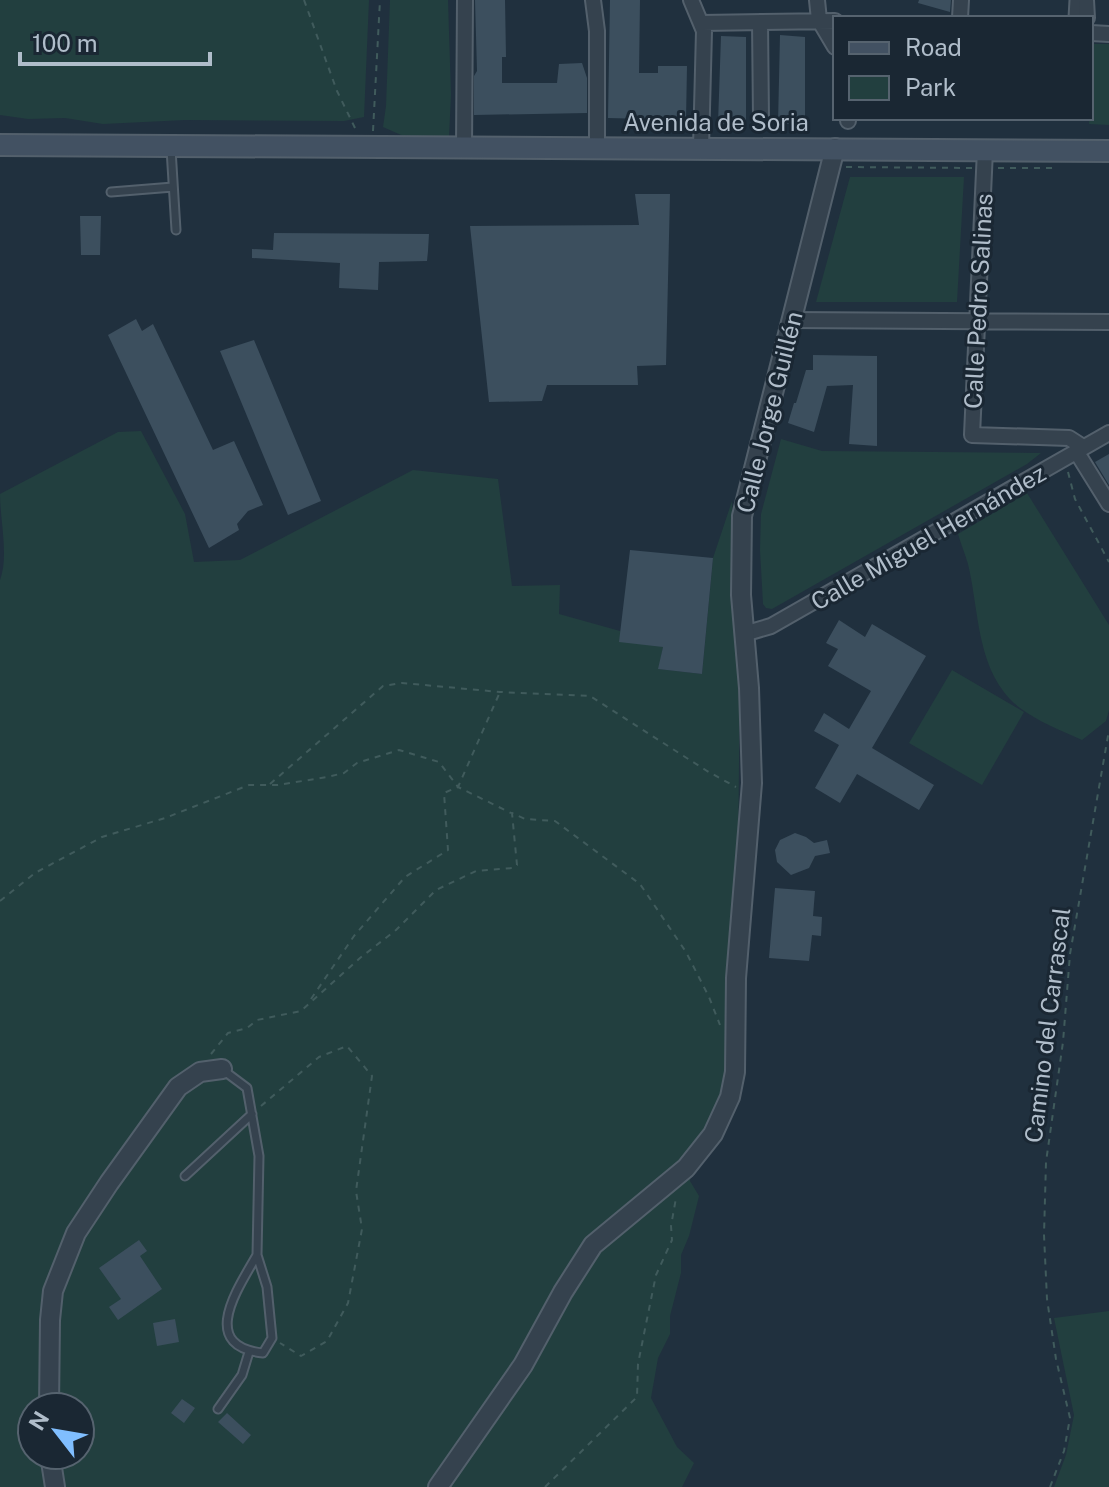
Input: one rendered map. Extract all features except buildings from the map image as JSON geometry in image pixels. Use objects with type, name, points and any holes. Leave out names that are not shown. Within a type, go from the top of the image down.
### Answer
[{"type":"main road","name":"Avenida de Soria","points":[[0,145],[701,148],[837,158],[984,162],[1109,151]]},
{"type":"street","points":[[464,148],[465,0]]},
{"type":"street","points":[[593,0],[597,31],[597,148]]},
{"type":"street","points":[[691,0],[704,31],[701,148]]},
{"type":"street","points":[[820,0],[819,20],[833,44]]},
{"type":"street","points":[[702,23],[833,21]]},
{"type":"street","points":[[760,22],[761,119]]},
{"type":"street","name":"Calle Jorge Guillén","points":[[438,1487],[523,1365],[593,1245],[704,1149],[724,1116],[735,1072],[736,978],[751,795],[749,688],[741,595],[742,516],[791,320],[837,158]]},
{"type":"street","name":"Calle Pedro Salinas","points":[[984,162],[972,435],[1069,438],[1075,452]]},
{"type":"street","points":[[791,320],[1109,322]]},
{"type":"street","name":"Calle Miguel Hernández","points":[[744,634],[771,626],[1109,433]]},
{"type":"street","points":[[1075,452],[1109,504]]},
{"type":"street","points":[[49,1391],[53,1291],[71,1243],[109,1183],[178,1087],[200,1072],[222,1069]]},
{"type":"lane","points":[[171,147],[176,230]]},
{"type":"lane","points":[[111,192],[173,187]]},
{"type":"lane","points":[[222,1069],[247,1088],[259,1156],[257,1255],[267,1287],[272,1338],[263,1353],[249,1352],[234,1341],[226,1322],[230,1303],[257,1255]]},
{"type":"lane","points":[[185,1176],[252,1114]]},
{"type":"lane","points":[[218,1409],[242,1375],[249,1352]]},
{"type":"path","points":[[304,0],[337,91],[367,148]]},
{"type":"path","points":[[367,148],[380,0]]},
{"type":"path","points":[[837,158],[984,162],[1062,168]]},
{"type":"path","points":[[1075,452],[1075,499],[1109,562]]},
{"type":"path","points":[[269,785],[383,686],[402,683],[590,696],[707,771],[751,795]]},
{"type":"path","points":[[308,1004],[354,936],[405,877],[448,850],[444,793],[458,787],[500,692]]},
{"type":"path","name":"Camino del Carrascal","points":[[1050,1487],[1064,1451],[1070,1418],[1051,1326],[1044,1235],[1046,1162],[1063,1042],[1070,954],[1109,730]]},
{"type":"path","points":[[0,901],[35,873],[102,837],[165,818],[249,785],[269,785],[344,773],[357,763],[399,750],[439,762],[458,787],[525,819],[555,821],[640,884],[686,952],[709,997],[724,1037],[734,1039]]},
{"type":"path","points":[[200,1072],[228,1033],[247,1028],[257,1020],[301,1011],[396,930],[436,890],[476,871],[517,865],[512,813]]},
{"type":"path","points":[[252,1114],[319,1057],[347,1046],[372,1076],[356,1191],[362,1229],[348,1303],[327,1341],[301,1356],[272,1338]]},
{"type":"path","points":[[545,1487],[637,1397],[638,1364],[656,1275],[672,1240],[676,1195],[674,1177]]},
{"type":"green space","points":[[0,0],[369,0],[364,117],[344,121],[185,120],[103,124],[65,118],[28,119],[0,115]]},
{"type":"green space","points":[[390,0],[448,0],[449,137],[408,138],[383,127]]},
{"type":"green space","points":[[1093,44],[1109,44],[1109,125],[1089,124],[1089,120],[1093,120]]},
{"type":"green space","points":[[850,177],[964,177],[957,302],[816,302]]},
{"type":"green space","points":[[141,431],[185,514],[194,562],[240,560],[413,470],[498,479],[512,586],[560,585],[559,614],[663,647],[659,669],[702,674],[713,558],[732,501],[740,657],[738,868],[727,1070],[716,1115],[694,1149],[690,1181],[699,1196],[681,1255],[681,1273],[670,1316],[670,1334],[658,1358],[651,1398],[677,1447],[694,1463],[682,1487],[0,1487],[0,580],[4,549],[0,494],[118,432]]},
{"type":"green space","points":[[781,439],[822,451],[1041,453],[1027,464],[772,609],[763,604],[761,514]]},
{"type":"green space","points":[[1027,493],[1109,625],[1109,710],[1106,721],[1082,740],[1020,708],[995,678],[982,642],[968,564],[958,534]]},
{"type":"green space","points":[[952,670],[1024,712],[982,785],[909,743]]},
{"type":"green space","points":[[1109,1311],[1109,1487],[1054,1487],[1066,1455],[1074,1415],[1054,1318]]}]
